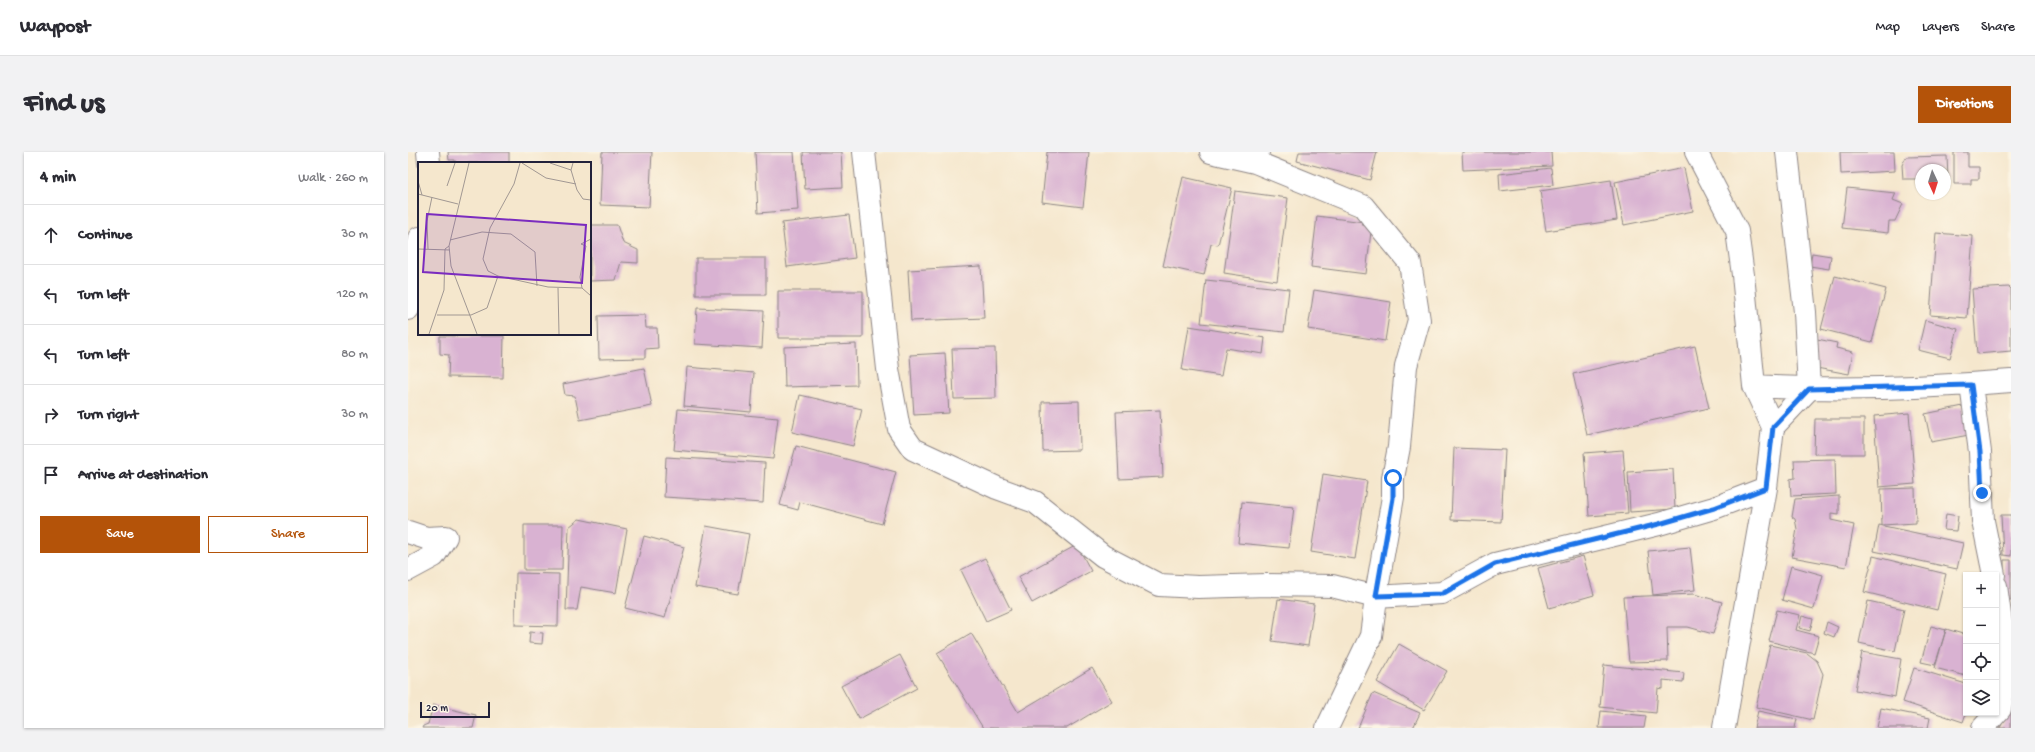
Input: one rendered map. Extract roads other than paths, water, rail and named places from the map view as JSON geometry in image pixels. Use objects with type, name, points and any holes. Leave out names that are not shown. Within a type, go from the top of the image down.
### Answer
[{"type":"street","points":[[428,152],[429,162]]},
{"type":"street","points":[[864,152],[888,369],[899,430],[913,449],[997,488],[1035,502],[1103,556],[1159,585],[1198,587],[1267,585],[1332,586],[1376,596],[1442,594],[1495,564],[1659,524],[1714,508],[1766,488]]},
{"type":"street","points":[[1211,152],[1257,157],[1363,206],[1410,264],[1419,320],[1406,366],[1399,447],[1393,478],[1393,498],[1376,596],[1371,636],[1327,728]]},
{"type":"street","points":[[1696,152],[1737,231],[1744,275],[1754,386],[1773,427],[1766,488],[1724,728]]},
{"type":"street","points":[[1773,427],[1809,389],[1805,312],[1787,152]]},
{"type":"street","points":[[408,309],[412,271],[418,243]]},
{"type":"street","points":[[1754,386],[1809,389],[1971,385],[2011,382]]},
{"type":"street","points":[[1971,385],[1980,452],[1983,521],[1993,572]]},
{"type":"street","points":[[408,532],[426,538],[446,537],[434,556],[408,570]]},
{"type":"street","points":[[1983,728],[2000,709],[2007,666],[2008,653],[1999,603]]}]
